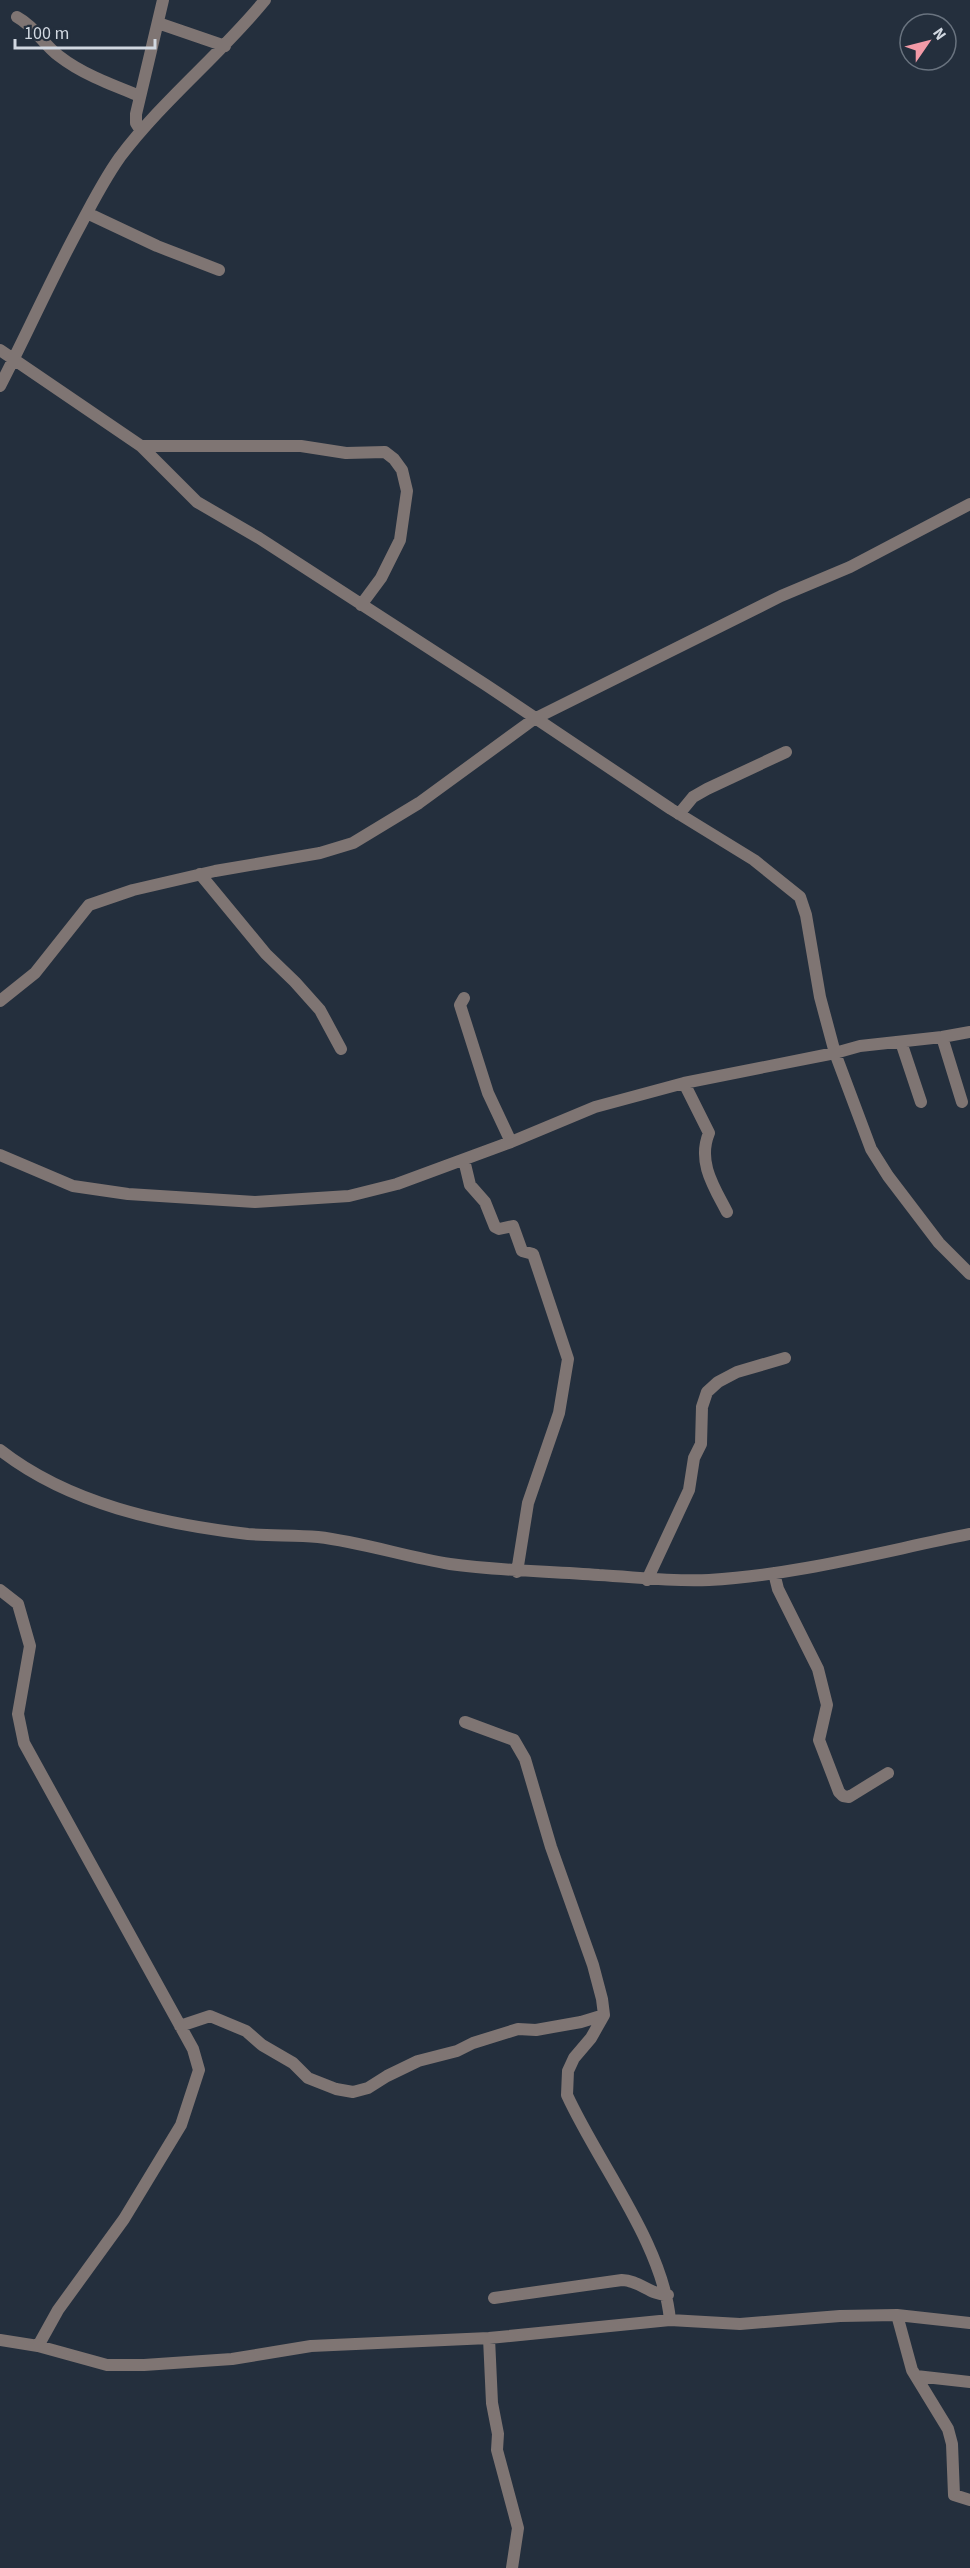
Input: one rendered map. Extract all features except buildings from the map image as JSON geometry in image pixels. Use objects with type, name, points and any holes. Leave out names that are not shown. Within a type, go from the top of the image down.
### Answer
[{"type":"street","points":[[141,131],[136,123],[136,114],[164,0]]},
{"type":"street","points":[[0,386],[57,268],[120,158],[141,131],[225,45],[265,0]]},
{"type":"street","points":[[17,17],[26,22],[50,49],[73,65],[140,96]]},
{"type":"street","points":[[158,23],[225,45]]},
{"type":"street","points":[[87,213],[158,246],[219,270]]},
{"type":"street","points":[[0,350],[15,358],[141,446],[197,502],[259,538],[486,685],[679,814],[754,860],[800,897],[806,915],[820,997],[835,1053],[859,1120],[882,1167],[939,1243],[970,1274]]},
{"type":"street","points":[[141,446],[301,446],[346,453],[385,452],[402,470],[407,491],[400,540],[381,578],[361,605]]},
{"type":"street","points":[[0,1001],[35,973],[89,905],[133,890],[201,874],[321,853],[353,843],[419,803],[534,719],[781,596],[850,567],[970,504]]},
{"type":"street","points":[[679,814],[693,797],[786,752]]},
{"type":"street","points":[[201,874],[266,954],[320,1010],[341,1049]]},
{"type":"street","points":[[464,998],[460,1005],[466,1030],[488,1093],[511,1142]]},
{"type":"street","points":[[0,1155],[73,1186],[128,1194],[255,1202],[349,1196],[397,1184],[464,1160],[595,1107],[684,1083],[860,1046],[970,1032]]},
{"type":"street","points":[[942,1037],[962,1102]]},
{"type":"street","points":[[901,1042],[921,1102]]},
{"type":"street","points":[[684,1083],[709,1133],[705,1145],[705,1164],[709,1178],[727,1212]]},
{"type":"street","points":[[464,1160],[470,1185],[485,1202],[495,1227],[499,1229],[513,1226],[522,1251],[533,1254],[568,1359],[560,1413],[528,1503],[517,1572]]},
{"type":"street","points":[[647,1580],[689,1490],[694,1458],[701,1444],[702,1407],[707,1392],[718,1382],[737,1372],[785,1358]]},
{"type":"street","points":[[0,1450],[26,1470],[53,1485],[144,1516],[247,1534],[318,1537],[450,1564],[517,1572],[599,1574],[647,1580],[709,1580],[774,1573],[970,1534]]},
{"type":"street","points":[[774,1573],[778,1589],[818,1669],[827,1705],[819,1740],[839,1792],[849,1797],[888,1773]]},
{"type":"street","points":[[0,1590],[18,1604],[30,1646],[18,1714],[24,1743],[193,2049],[199,2070],[181,2125],[124,2219],[58,2310],[38,2346]]},
{"type":"street","points":[[465,1722],[514,1740],[520,1747],[551,1847],[593,1965],[604,2015],[591,2038],[574,2058],[568,2071],[567,2094],[642,2234],[668,2295],[670,2320]]},
{"type":"street","points":[[180,2026],[210,2016],[246,2031],[262,2045],[293,2063],[308,2078],[336,2089],[353,2092],[368,2088],[418,2061],[457,2051],[518,2029],[545,2028],[604,2015]]},
{"type":"street","points":[[494,2298],[622,2280],[633,2280],[659,2295],[668,2295]]},
{"type":"street","points":[[0,2340],[38,2346],[107,2365],[144,2365],[232,2359],[311,2346],[489,2338],[670,2320],[740,2324],[840,2316],[897,2315],[970,2324]]},
{"type":"street","points":[[897,2315],[912,2370],[948,2430],[952,2444],[954,2494],[970,2500]]},
{"type":"street","points":[[489,2338],[492,2403],[498,2434],[497,2450],[518,2528],[512,2568]]},
{"type":"street","points":[[916,2376],[970,2382]]}]
